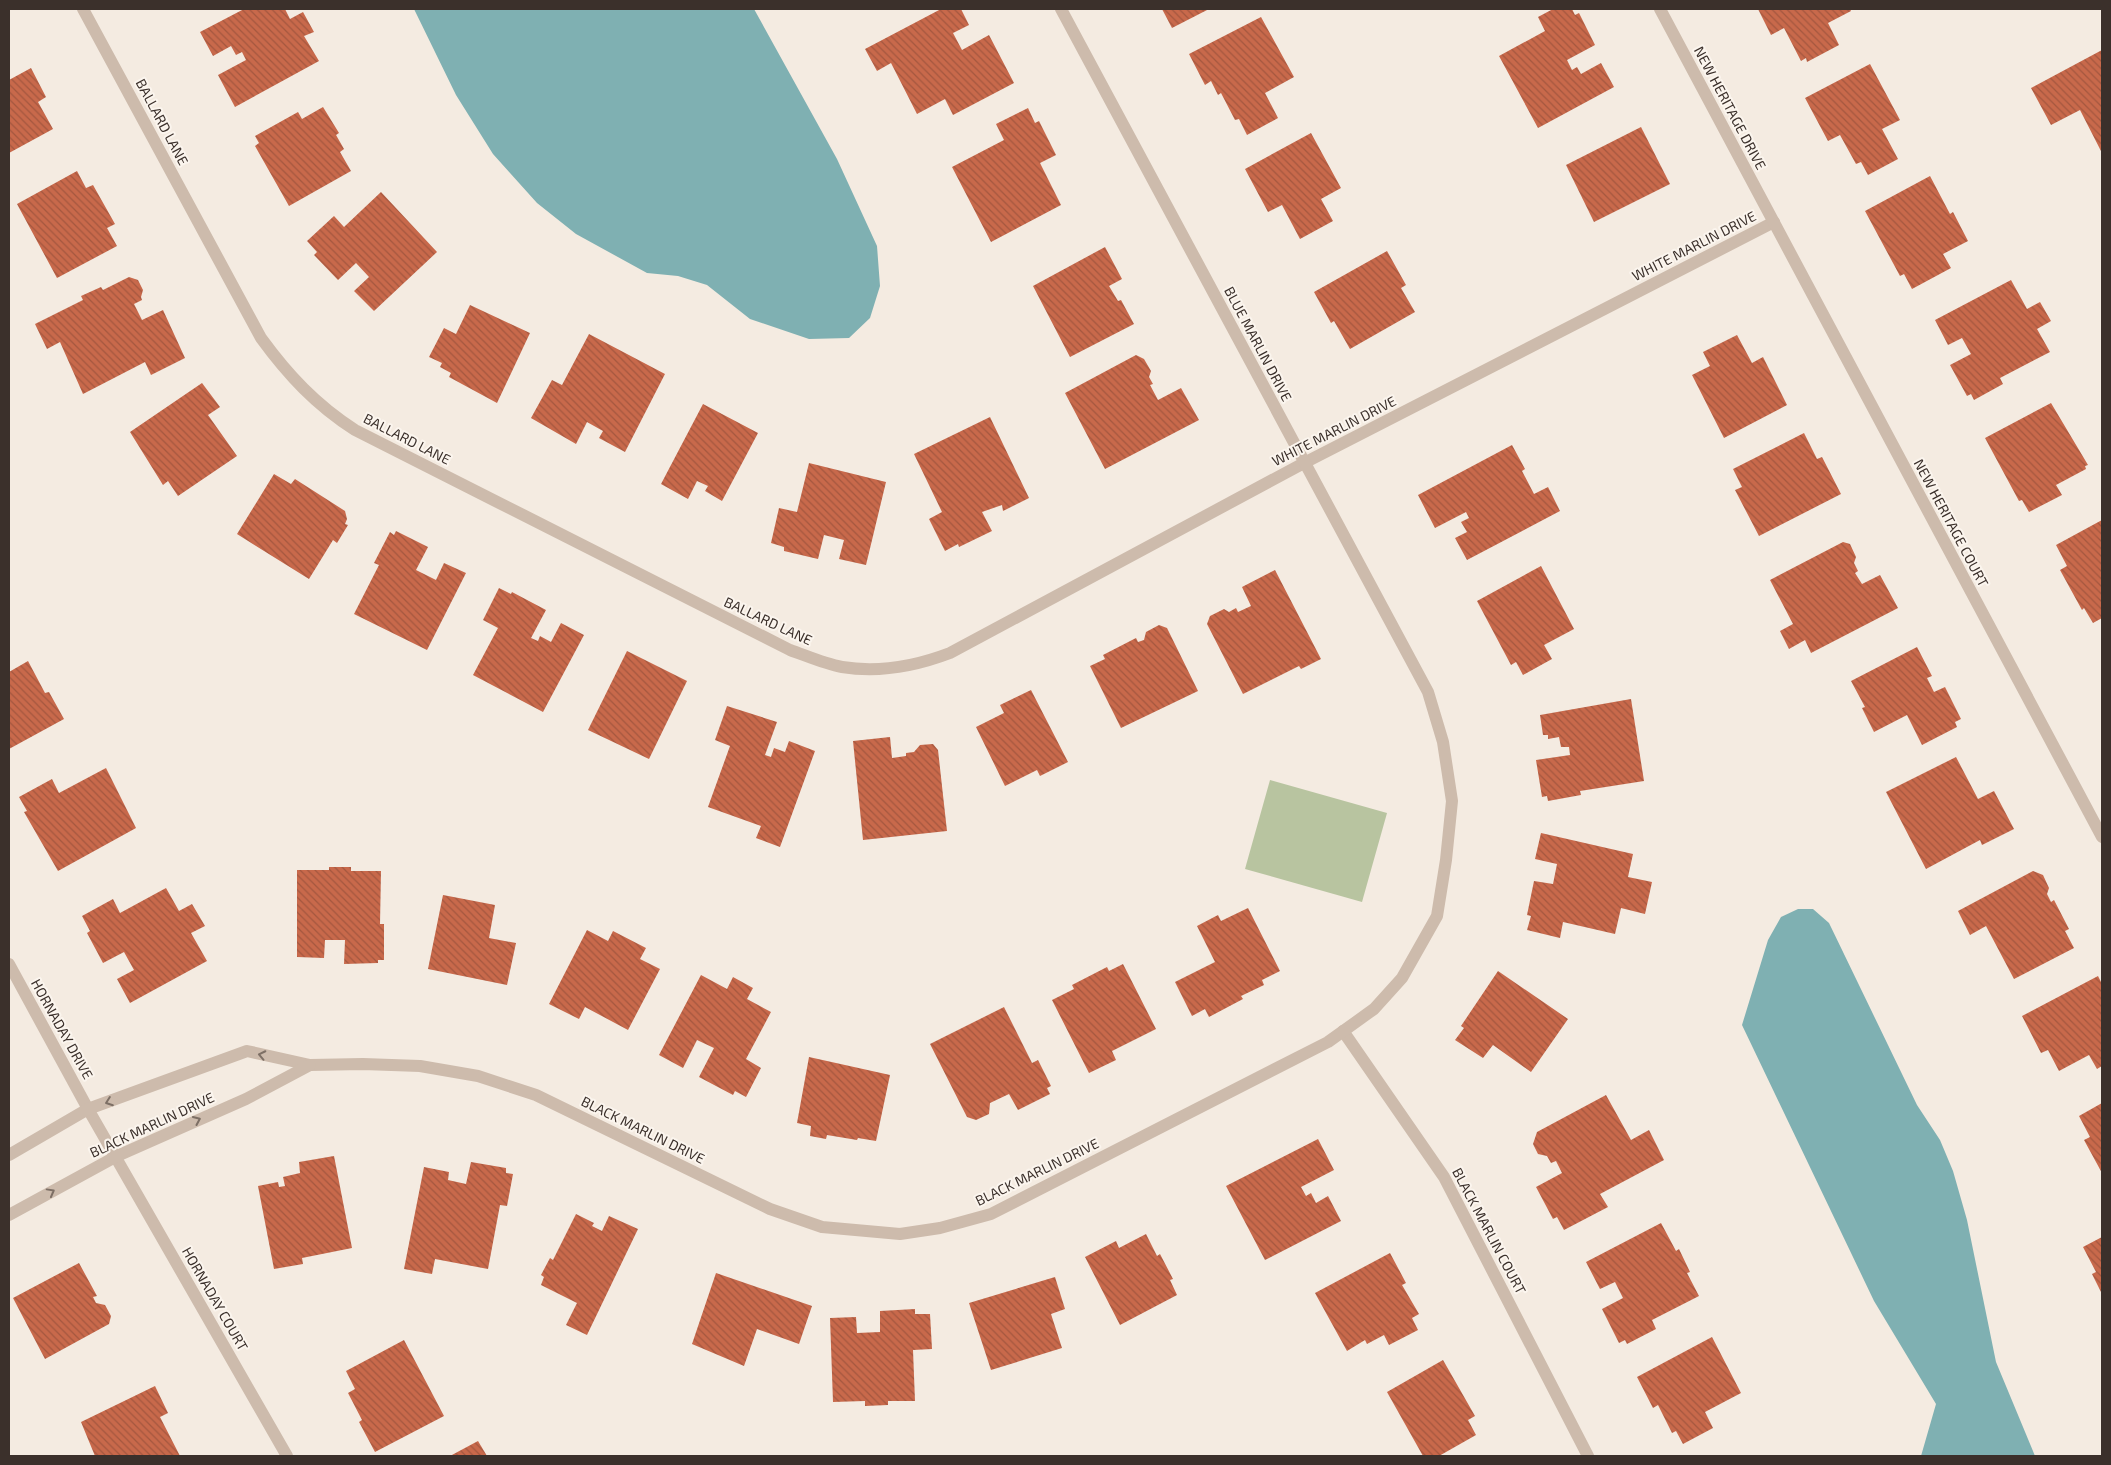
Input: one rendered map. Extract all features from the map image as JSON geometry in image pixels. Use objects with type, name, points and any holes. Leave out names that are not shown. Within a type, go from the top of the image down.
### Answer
[{"type":"street","name":"BALLARD LANE","points":[[83,9],[261,338],[286,371],[310,397],[355,430],[790,650],[840,666],[868,670],[907,666]]},
{"type":"street","name":"BLUE MARLIN DRIVE","points":[[1061,9],[1428,692]]},
{"type":"street","name":"NEW HERITAGE DRIVE","points":[[1660,9],[1774,222]]},
{"type":"street","name":"WHITE MARLIN DRIVE","points":[[907,666],[950,653],[1304,463],[1774,222]]},
{"type":"street","name":"NEW HERITAGE COURT","points":[[1774,222],[2102,837]]},
{"type":"street","name":"BLACK MARLIN DRIVE","points":[[9,1154],[88,1109],[247,1051],[310,1065],[420,1066],[478,1076],[536,1095],[770,1209],[822,1227],[900,1234],[940,1228],[991,1214],[1328,1042],[1374,1009],[1402,978],[1437,916],[1446,860],[1452,801],[1443,742],[1428,692]]},
{"type":"street","name":"HORNADAY DRIVE","points":[[9,964],[88,1109],[117,1156]]},
{"type":"street","name":"BLACK MARLIN COURT","points":[[1343,1031],[1444,1177],[1588,1456]]},
{"type":"street","name":"BLACK MARLIN DRIVE","points":[[9,1215],[117,1156],[246,1099],[310,1065]]},
{"type":"street","name":"HORNADAY COURT","points":[[117,1156],[287,1456]]},
{"type":"green space","points":[[1270,780],[1387,813],[1362,902],[1245,869]]},
{"type":"water","points":[[414,9],[754,9],[837,159],[877,246],[880,286],[870,318],[849,338],[809,339],[750,319],[707,285],[678,276],[647,273],[576,234],[537,203],[493,154],[456,95]]},
{"type":"water","points":[[1798,909],[1813,909],[1829,923],[1917,1105],[1940,1140],[1953,1171],[1967,1220],[1996,1362],[2035,1456],[1921,1456],[1936,1404],[1874,1301],[1742,1025],[1768,940],[1781,917]]},
{"type":"building","points":[[244,9],[285,9],[290,19],[303,12],[314,32],[304,36],[319,61],[235,107],[218,75],[246,60],[242,52],[236,55],[231,46],[213,56],[200,32]]},
{"type":"building","points":[[941,9],[961,9],[969,25],[953,33],[962,50],[989,35],[1014,83],[953,115],[945,99],[917,114],[891,63],[877,71],[865,49]]},
{"type":"building","points":[[1162,9],[1209,9],[1172,28]]},
{"type":"building","points":[[1553,9],[1572,9],[1575,15],[1579,13],[1595,45],[1567,60],[1572,70],[1577,67],[1581,74],[1601,63],[1614,87],[1538,128],[1499,56],[1545,31],[1538,17]]},
{"type":"building","points":[[1758,9],[1850,9],[1851,11],[1828,23],[1839,45],[1807,62],[1806,58],[1801,61],[1784,28],[1771,35]]},
{"type":"building","points":[[1261,17],[1294,77],[1265,93],[1278,118],[1247,135],[1239,119],[1235,120],[1221,93],[1218,95],[1211,81],[1205,85],[1189,54]]},
{"type":"building","points":[[2102,50],[2102,153],[2080,110],[2051,125],[2031,88]]},
{"type":"building","points":[[1870,64],[1900,120],[1882,129],[1898,159],[1868,175],[1861,162],[1856,164],[1840,135],[1828,141],[1805,98]]},
{"type":"building","points":[[31,68],[46,97],[38,102],[53,129],[9,153],[9,80]]},
{"type":"building","points":[[323,107],[339,133],[336,135],[344,149],[340,152],[351,171],[289,206],[255,146],[259,143],[255,136],[298,112],[302,119]]},
{"type":"building","points":[[1028,108],[1035,123],[1039,121],[1056,155],[1040,163],[1061,205],[991,242],[952,167],[1004,140],[996,124]]},
{"type":"building","points":[[1641,127],[1670,184],[1594,222],[1566,165]]},
{"type":"building","points":[[1311,133],[1341,188],[1321,199],[1333,221],[1300,239],[1282,205],[1268,212],[1245,169]]},
{"type":"building","points":[[77,171],[86,188],[93,185],[115,224],[107,228],[117,246],[57,278],[17,204]]},
{"type":"building","points":[[1930,176],[1950,214],[1953,212],[1968,241],[1943,254],[1951,268],[1912,289],[1904,274],[1900,276],[1865,211]]},
{"type":"building","points":[[381,192],[437,252],[374,311],[354,291],[369,277],[356,263],[338,280],[314,255],[317,252],[307,241],[334,216],[344,227]]},
{"type":"building","points":[[1105,247],[1122,279],[1109,286],[1118,301],[1121,300],[1134,324],[1070,357],[1033,286]]},
{"type":"building","points":[[1387,251],[1406,285],[1401,288],[1415,312],[1350,349],[1334,321],[1331,323],[1314,292]]},
{"type":"building","points":[[129,277],[138,280],[143,290],[142,300],[134,304],[142,320],[163,310],[185,358],[151,375],[145,362],[83,394],[60,342],[47,349],[35,324],[83,300],[81,296],[101,287],[103,290]]},
{"type":"building","points":[[2011,280],[2027,309],[2040,302],[2051,321],[2037,329],[2050,352],[2000,378],[2003,384],[1974,400],[1971,394],[1967,396],[1950,365],[1971,354],[1962,338],[1948,345],[1935,320]]},
{"type":"building","points":[[470,305],[530,333],[497,403],[449,377],[451,373],[440,367],[442,363],[429,357],[444,328],[456,334]]},
{"type":"building","points":[[589,334],[665,374],[625,452],[599,438],[603,431],[587,422],[576,444],[531,418],[552,380],[562,385]]},
{"type":"building","points":[[1737,335],[1752,363],[1763,357],[1787,405],[1724,438],[1692,375],[1710,366],[1703,352]]},
{"type":"building","points":[[1136,355],[1144,359],[1151,371],[1149,377],[1153,384],[1150,385],[1158,400],[1181,388],[1199,420],[1105,469],[1065,393]]},
{"type":"building","points":[[202,383],[220,407],[208,415],[237,456],[178,496],[168,481],[163,485],[130,432]]},
{"type":"building","points":[[2051,403],[2088,465],[2085,466],[2086,469],[2056,485],[2062,495],[2029,512],[2022,500],[2019,501],[1985,438]]},
{"type":"building","points":[[703,404],[758,433],[722,501],[705,491],[708,486],[697,481],[688,499],[661,484]]},
{"type":"building","points":[[990,417],[1029,498],[1003,511],[1002,505],[982,512],[992,531],[959,547],[958,544],[945,551],[929,519],[942,512],[914,454]]},
{"type":"building","points":[[1804,433],[1817,459],[1822,457],[1841,494],[1759,536],[1735,490],[1742,487],[1733,469]]},
{"type":"building","points":[[1512,445],[1525,469],[1522,471],[1534,494],[1548,487],[1560,511],[1467,560],[1455,538],[1467,532],[1461,522],[1469,518],[1466,512],[1435,528],[1418,495]]},
{"type":"building","points":[[809,463],[886,482],[866,565],[839,559],[844,540],[824,535],[818,559],[784,551],[784,547],[771,543],[779,508],[797,512]]},
{"type":"building","points":[[274,474],[291,484],[295,479],[345,511],[347,519],[345,524],[348,525],[337,543],[333,540],[309,579],[237,534]]},
{"type":"building","points":[[2102,520],[2102,618],[2093,623],[2084,608],[2082,610],[2060,570],[2067,566],[2056,545]]},
{"type":"building","points":[[396,531],[428,547],[416,570],[436,580],[444,563],[466,573],[427,650],[354,614],[379,565],[374,563],[390,532],[394,535]]},
{"type":"building","points":[[1843,542],[1850,544],[1856,557],[1854,563],[1858,571],[1855,573],[1862,584],[1880,575],[1898,608],[1811,653],[1805,640],[1789,649],[1780,631],[1793,624],[1770,580]]},
{"type":"building","points":[[1541,566],[1574,629],[1544,645],[1552,659],[1523,675],[1516,662],[1511,665],[1477,601]]},
{"type":"building","points":[[1275,570],[1321,659],[1301,669],[1299,666],[1243,694],[1207,624],[1210,616],[1224,609],[1229,612],[1236,608],[1238,612],[1251,606],[1242,587]]},
{"type":"building","points":[[499,588],[511,594],[512,592],[546,610],[531,638],[538,641],[540,636],[551,642],[561,623],[584,635],[543,712],[473,675],[498,628],[483,620]]},
{"type":"building","points":[[1159,625],[1167,628],[1198,691],[1121,728],[1090,666],[1105,659],[1103,655],[1136,638],[1138,642],[1144,640],[1146,632]]},
{"type":"building","points":[[1917,647],[1932,676],[1927,678],[1934,692],[1945,687],[1961,719],[1955,722],[1957,727],[1922,745],[1907,715],[1874,732],[1862,708],[1865,707],[1851,681]]},
{"type":"building","points":[[627,651],[687,681],[649,759],[588,730]]},
{"type":"building","points":[[28,661],[45,693],[49,692],[64,719],[9,749],[9,672]]},
{"type":"building","points":[[1031,690],[1068,762],[1040,776],[1037,770],[1005,786],[976,727],[1004,713],[1000,705]]},
{"type":"building","points":[[1631,699],[1644,781],[1580,791],[1581,795],[1548,801],[1547,796],[1542,797],[1536,760],[1570,755],[1569,747],[1561,747],[1559,737],[1548,739],[1548,735],[1543,735],[1540,715]]},
{"type":"building","points":[[727,706],[777,722],[765,755],[771,757],[774,748],[785,752],[789,741],[815,751],[780,847],[756,838],[761,826],[708,807],[730,746],[715,740]]},
{"type":"building","points":[[890,737],[892,758],[906,756],[906,753],[914,752],[920,745],[933,744],[938,750],[947,831],[863,840],[853,741]]},
{"type":"building","points":[[1956,757],[1978,799],[1994,791],[2014,829],[1982,845],[1980,840],[1926,869],[1886,792]]},
{"type":"building","points":[[106,768],[136,828],[58,871],[24,812],[27,811],[19,797],[52,779],[59,793]]},
{"type":"building","points":[[1541,833],[1633,854],[1628,877],[1652,882],[1645,914],[1621,908],[1615,934],[1563,922],[1560,938],[1527,930],[1531,916],[1527,915],[1534,881],[1553,884],[1557,864],[1535,859]]},
{"type":"building","points":[[329,867],[351,867],[351,871],[381,871],[380,924],[384,924],[384,960],[378,960],[378,963],[344,964],[345,940],[325,940],[324,958],[297,957],[297,870],[329,870]]},
{"type":"building","points":[[2033,871],[2043,875],[2049,888],[2047,894],[2051,902],[2054,900],[2069,929],[2065,931],[2074,948],[2014,979],[1986,926],[1970,935],[1958,911]]},
{"type":"building","points":[[166,888],[179,911],[192,904],[205,926],[191,933],[207,961],[130,1003],[117,979],[134,970],[124,952],[103,963],[87,933],[90,931],[82,916],[113,899],[120,913]]},
{"type":"building","points":[[443,895],[495,905],[489,938],[516,943],[507,985],[428,969]]},
{"type":"building","points":[[1248,908],[1280,971],[1262,980],[1264,985],[1241,996],[1243,999],[1209,1017],[1205,1009],[1192,1016],[1175,982],[1215,962],[1197,926],[1218,915],[1221,921]]},
{"type":"building","points":[[587,930],[608,941],[613,931],[646,948],[640,959],[660,969],[628,1030],[585,1007],[579,1019],[549,1004]]},
{"type":"building","points":[[1123,964],[1156,1029],[1112,1051],[1116,1060],[1089,1073],[1052,1000],[1074,989],[1072,985],[1107,967],[1109,971]]},
{"type":"building","points":[[1498,971],[1568,1019],[1531,1072],[1493,1045],[1483,1058],[1455,1040],[1464,1028],[1461,1026]]},
{"type":"building","points":[[701,975],[727,989],[733,977],[753,988],[747,999],[771,1012],[746,1059],[761,1068],[746,1097],[735,1091],[733,1095],[699,1077],[714,1048],[697,1040],[683,1068],[659,1055]]},
{"type":"building","points":[[2098,976],[2102,984],[2102,1066],[2097,1069],[2089,1055],[2059,1071],[2048,1050],[2041,1053],[2022,1016]]},
{"type":"building","points":[[1004,1007],[1032,1063],[1038,1060],[1051,1086],[1047,1088],[1050,1094],[1018,1110],[1009,1094],[990,1103],[989,1114],[976,1120],[967,1117],[930,1044]]},
{"type":"building","points":[[809,1057],[890,1075],[876,1141],[827,1135],[826,1139],[810,1136],[811,1126],[797,1123]]},
{"type":"building","points":[[1606,1095],[1631,1140],[1649,1130],[1664,1160],[1600,1194],[1608,1207],[1564,1230],[1557,1217],[1553,1219],[1536,1187],[1562,1173],[1556,1161],[1551,1163],[1547,1156],[1538,1154],[1533,1144],[1537,1132]]},
{"type":"building","points":[[2102,1103],[2102,1173],[2084,1140],[2090,1137],[2079,1116]]},
{"type":"building","points":[[1318,1139],[1334,1170],[1301,1187],[1306,1196],[1311,1193],[1316,1203],[1328,1196],[1341,1221],[1265,1260],[1226,1186]]},
{"type":"building","points":[[334,1156],[352,1248],[302,1258],[303,1264],[274,1269],[258,1186],[278,1182],[279,1187],[285,1186],[283,1177],[300,1173],[299,1162]]},
{"type":"building","points":[[471,1162],[506,1168],[506,1173],[513,1174],[507,1206],[500,1205],[488,1269],[435,1259],[432,1274],[404,1269],[424,1167],[449,1172],[448,1180],[466,1184]]},
{"type":"building","points":[[576,1214],[594,1223],[592,1226],[602,1231],[609,1216],[638,1229],[587,1335],[566,1325],[577,1303],[541,1285],[544,1277],[541,1275],[550,1258],[553,1260]]},
{"type":"building","points":[[1661,1223],[1676,1251],[1679,1249],[1690,1272],[1687,1273],[1699,1296],[1652,1320],[1656,1329],[1627,1344],[1625,1340],[1619,1343],[1602,1309],[1623,1298],[1615,1282],[1600,1289],[1586,1262]]},
{"type":"building","points":[[1146,1234],[1157,1256],[1160,1254],[1173,1279],[1170,1280],[1177,1295],[1120,1325],[1085,1257],[1116,1241],[1119,1248]]},
{"type":"building","points":[[2102,1237],[2102,1294],[2092,1274],[2096,1272],[2083,1247]]},
{"type":"building","points":[[1390,1253],[1406,1283],[1402,1285],[1419,1314],[1412,1318],[1418,1330],[1389,1345],[1384,1335],[1367,1344],[1365,1340],[1347,1351],[1315,1293]]},
{"type":"building","points":[[79,1263],[97,1296],[93,1297],[96,1303],[105,1305],[111,1316],[109,1324],[45,1359],[13,1298]]},
{"type":"building","points":[[716,1273],[812,1306],[799,1344],[757,1329],[744,1366],[692,1344]]},
{"type":"building","points":[[1055,1277],[1065,1309],[1051,1314],[1062,1348],[991,1370],[969,1303]]},
{"type":"building","points":[[915,1309],[915,1314],[930,1314],[932,1349],[913,1350],[915,1401],[888,1401],[888,1405],[865,1406],[865,1401],[833,1402],[830,1318],[856,1317],[857,1333],[880,1332],[880,1311]]},
{"type":"building","points":[[1712,1337],[1741,1393],[1705,1412],[1713,1428],[1683,1444],[1676,1431],[1672,1433],[1658,1405],[1653,1408],[1637,1377]]},
{"type":"building","points":[[404,1340],[444,1416],[375,1452],[359,1422],[362,1420],[348,1393],[355,1389],[346,1371]]},
{"type":"building","points":[[1443,1360],[1475,1416],[1468,1420],[1476,1435],[1439,1456],[1423,1456],[1387,1392]]},
{"type":"building","points":[[155,1386],[168,1413],[160,1417],[180,1456],[95,1456],[81,1422]]},
{"type":"building","points":[[478,1441],[487,1456],[450,1456]]}]
